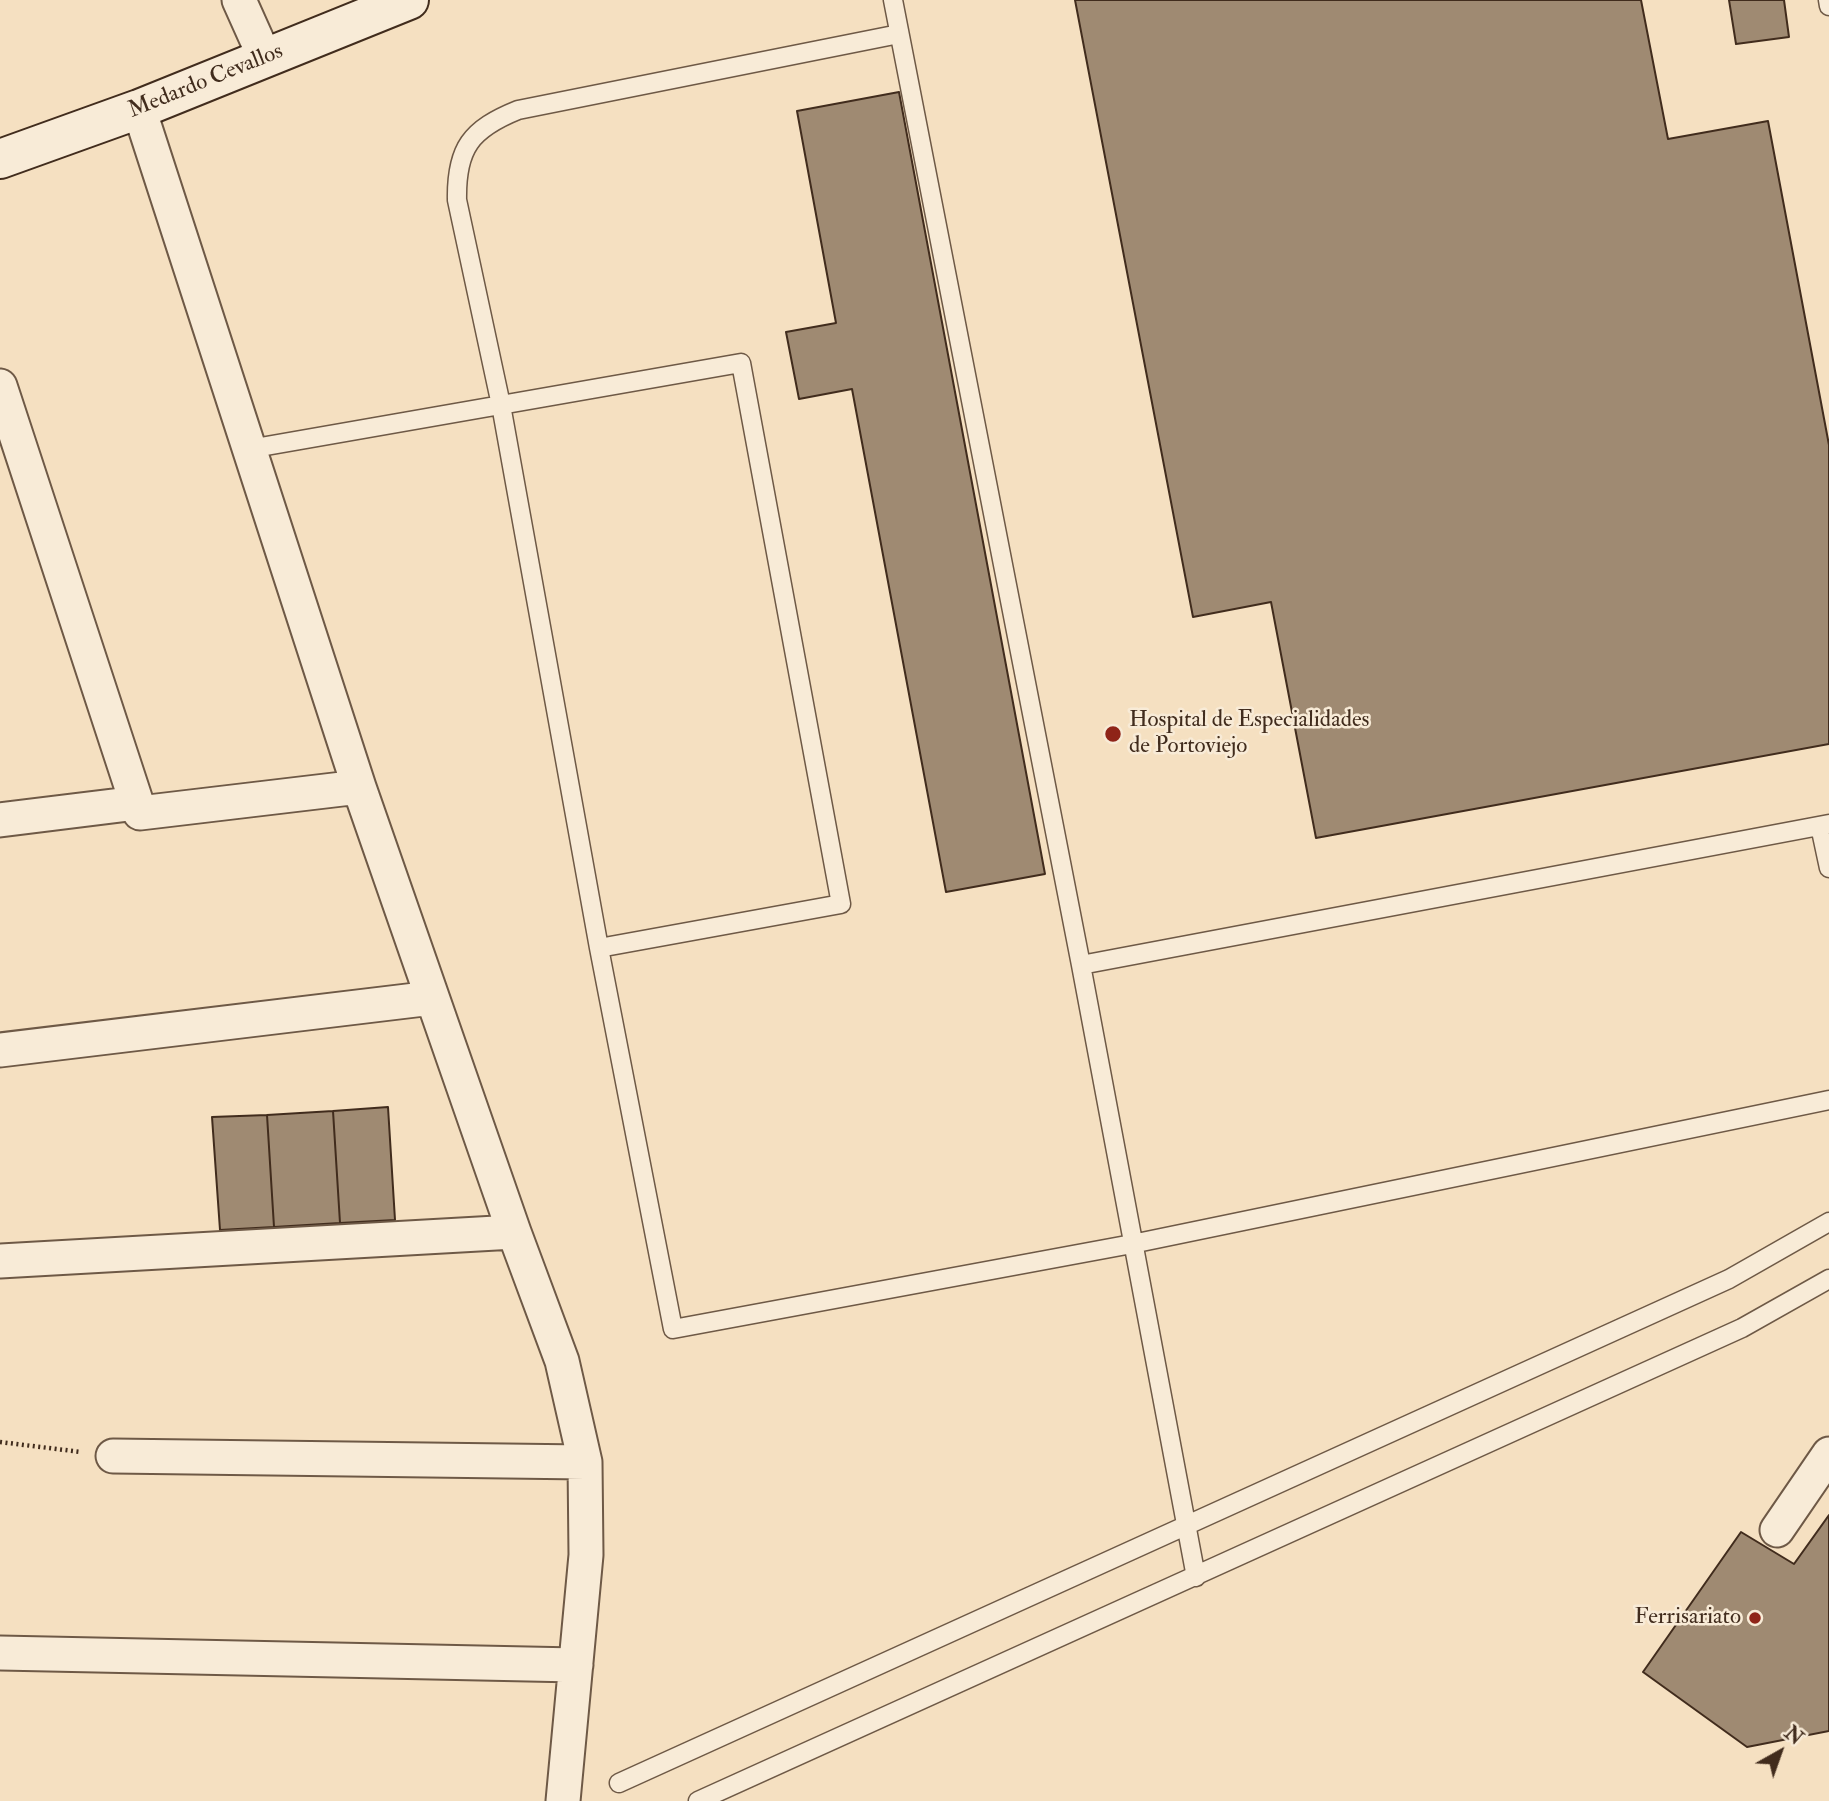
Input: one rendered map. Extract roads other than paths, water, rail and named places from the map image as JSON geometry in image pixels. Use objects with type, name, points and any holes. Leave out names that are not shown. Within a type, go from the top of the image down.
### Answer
[{"type":"street","points":[[239,0],[265,58]]},
{"type":"street","name":"Medardo Cevallos","points":[[0,159],[139,108],[410,0]]},
{"type":"street","points":[[139,108],[359,787],[514,1232],[562,1360],[585,1462],[587,1537],[563,1801]]},
{"type":"street","points":[[0,386],[140,813],[359,787]]},
{"type":"street","points":[[0,820],[137,803]]},
{"type":"street","points":[[0,1050],[432,998]]},
{"type":"street","points":[[0,1261],[514,1232]]},
{"type":"street","points":[[1777,1530],[1829,1454]]},
{"type":"street","points":[[113,1456],[585,1462]]},
{"type":"street","points":[[0,1653],[576,1665]]},
{"type":"lane","points":[[893,0],[1081,965],[1196,1577]]},
{"type":"lane","points":[[1828,0],[1829,6]]},
{"type":"lane","points":[[900,34],[518,110],[493,120],[475,135],[463,151],[456,175],[457,200],[501,405],[599,948],[673,1329],[1132,1244],[1829,1100]]},
{"type":"lane","points":[[250,449],[741,363],[841,904],[599,948]]},
{"type":"lane","points":[[1081,965],[1825,825],[1829,868]]},
{"type":"lane","points":[[619,1783],[1729,1279],[1829,1222]]},
{"type":"lane","points":[[698,1801],[1742,1328],[1829,1279]]},
{"type":"place","name":"Hospital de Especialidades de Portoviejo","points":[[1113,734]]},
{"type":"place","name":"Ferrisariato","points":[[1755,1618]]}]
